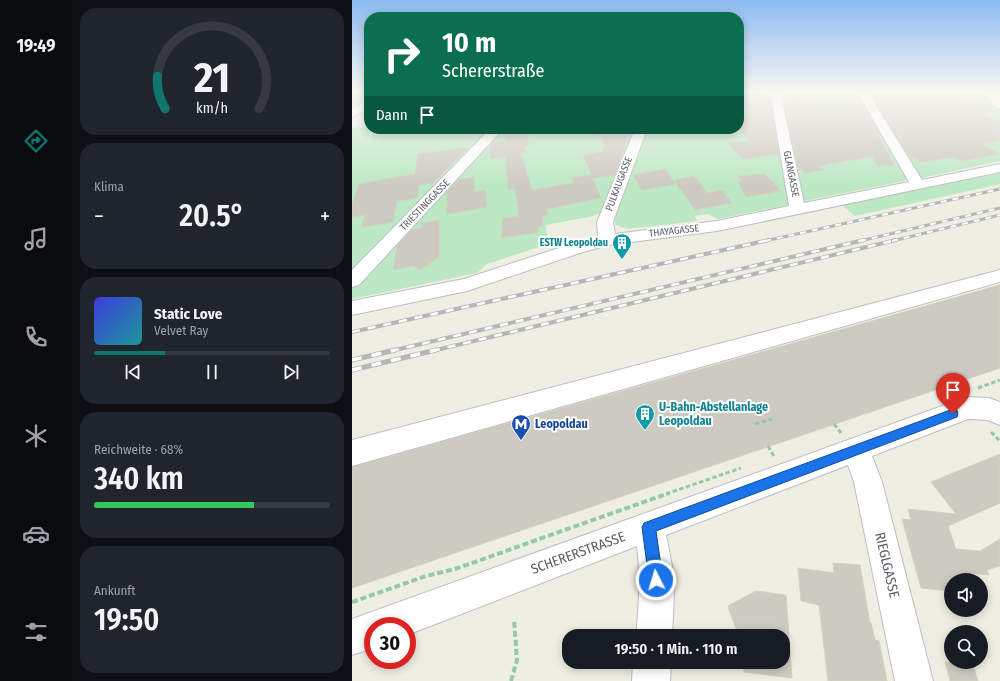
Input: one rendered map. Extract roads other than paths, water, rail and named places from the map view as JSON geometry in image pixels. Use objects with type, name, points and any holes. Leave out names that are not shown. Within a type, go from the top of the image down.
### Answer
[{"type":"street","name":"GLANGASSE","points":[[782,123],[798,210]]},
{"type":"street","points":[[881,123],[918,185]]},
{"type":"street","name":"TRIESTINGGASSE","points":[[352,281],[492,134]]},
{"type":"street","name":"PULKAUGASSE","points":[[607,240],[605,222],[639,134]]},
{"type":"street","name":"THAYAGASSE","points":[[352,308],[467,285],[574,249],[607,240],[717,226],[1000,168]]},
{"type":"street","points":[[352,453],[1000,276]]},
{"type":"street","name":"SCHERERSTRASSE","points":[[407,617],[967,408],[989,409],[994,422]]},
{"type":"street","name":"RIEGLGASSE","points":[[855,450],[863,466],[868,482],[914,681]]},
{"type":"street","points":[[649,527],[656,566],[657,594],[654,629]]},
{"type":"street","points":[[352,637],[364,633]]},
{"type":"street","points":[[651,681],[652,669]]},
{"type":"railway","points":[[765,241],[1000,189]]},
{"type":"railway","points":[[860,241],[1000,208]]},
{"type":"railway","points":[[892,241],[1000,215]]},
{"type":"railway","points":[[352,332],[769,240]]},
{"type":"railway","points":[[391,351],[864,240]]},
{"type":"railway","points":[[432,351],[896,240]]},
{"type":"railway","points":[[352,360],[395,350]]},
{"type":"railway","points":[[352,370],[436,350]]},
{"type":"place","name":"ESTW Leopoldau","points":[[622,260]]},
{"type":"place","name":"U-Bahn-Abstellanlage Leopoldau","points":[[645,431]]},
{"type":"place","name":"Leopoldau","points":[[521,441]]}]
